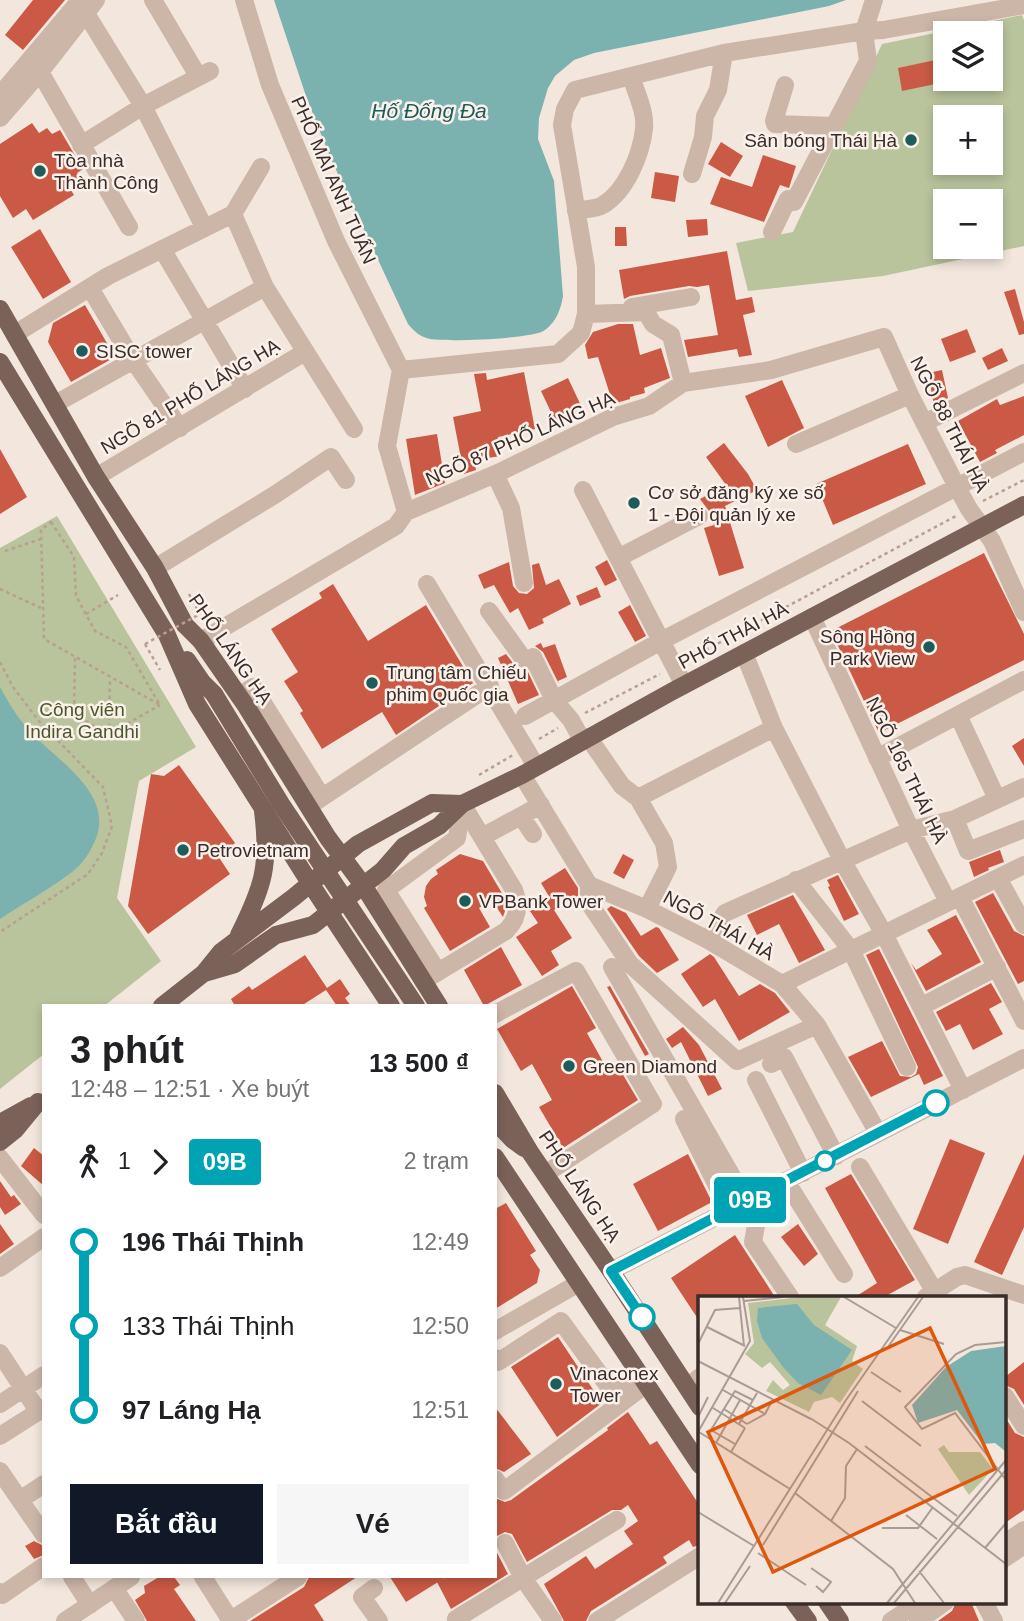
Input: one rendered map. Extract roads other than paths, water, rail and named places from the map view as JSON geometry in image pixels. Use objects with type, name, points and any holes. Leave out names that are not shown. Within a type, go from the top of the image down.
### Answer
[{"type":"main road","name":"PHỐ LÁNG HẠ","points":[[0,309],[7,338],[55,404],[96,477],[155,568],[185,625],[201,641],[315,802],[328,838],[387,922],[430,977],[438,1004]]},
{"type":"main road","points":[[0,362],[167,635],[197,704],[390,1004]]},
{"type":"main road","name":"PHỐ THÁI HÀ","points":[[204,973],[235,964],[276,935],[313,925],[383,870],[404,846],[439,826],[462,804],[529,771],[585,738],[1024,505]]},
{"type":"main road","points":[[185,625],[214,694],[281,804],[414,1004]]},
{"type":"main road","points":[[167,635],[214,694]]},
{"type":"main road","points":[[277,830],[315,802]]},
{"type":"main road","name":"PHỐ THÁI HÀ","points":[[204,973],[221,952],[358,844],[432,803],[462,804]]},
{"type":"main road","points":[[237,940],[258,896],[265,871],[267,838],[262,804]]},
{"type":"main road","points":[[352,947],[387,922]]},
{"type":"main road","points":[[165,1004],[204,973]]},
{"type":"main road","name":"PHỐ LÁNG HẠ","points":[[497,1096],[530,1152],[611,1271],[693,1382],[698,1400]]},
{"type":"main road","points":[[0,1123],[41,1100]]},
{"type":"main road","points":[[0,1142],[15,1130],[41,1100]]},
{"type":"main road","points":[[497,1123],[513,1140],[530,1152]]},
{"type":"main road","points":[[497,1134],[503,1148],[501,1175],[579,1283],[698,1462]]},
{"type":"main road","points":[[795,1604],[808,1621]]},
{"type":"main road","points":[[828,1604],[840,1621]]},
{"type":"street","points":[[81,145],[143,106],[204,74],[153,0]]},
{"type":"street","name":"PHỐ MAI ANH TUẤN","points":[[244,0],[270,85],[330,229],[401,370]]},
{"type":"street","points":[[772,232],[788,199],[794,202],[868,61],[864,30],[874,0]]},
{"type":"street","points":[[0,118],[40,72],[87,4]]},
{"type":"street","points":[[0,95],[87,4]]},
{"type":"street","points":[[87,4],[143,106],[204,227]]},
{"type":"street","points":[[406,512],[387,446],[401,370],[558,355],[581,333],[586,308],[586,267],[562,125],[565,109],[575,90],[724,53],[864,30],[883,30],[1024,5]]},
{"type":"street","points":[[692,174],[703,137],[705,116],[718,90],[724,53]]},
{"type":"street","points":[[40,72],[129,227]]},
{"type":"street","points":[[576,211],[602,205],[622,188],[638,152],[644,128],[642,108],[631,76]]},
{"type":"street","points":[[785,85],[775,124],[834,126]]},
{"type":"street","points":[[7,338],[90,288],[233,214],[261,167]]},
{"type":"street","points":[[233,214],[265,287],[354,429]]},
{"type":"street","points":[[162,249],[245,389]]},
{"type":"street","points":[[55,404],[265,287]]},
{"type":"street","points":[[90,288],[133,360],[180,428]]},
{"type":"street","points":[[586,308],[622,309],[691,297]]},
{"type":"street","points":[[586,308],[646,312],[653,324],[671,335],[683,383]]},
{"type":"street","name":"NGÕ 87 PHỐ LÁNG HẠ","points":[[201,641],[396,526],[406,512],[495,474],[613,418],[649,406],[683,383],[771,370],[884,337]]},
{"type":"street","name":"NGÕ 88 THÁI HÀ","points":[[884,337],[957,487],[992,541],[1022,602]]},
{"type":"street","name":"NGÕ 81 PHỐ LÁNG HẠ","points":[[96,477],[305,352]]},
{"type":"street","points":[[924,423],[1024,373]]},
{"type":"street","points":[[796,443],[910,395]]},
{"type":"street","name":"PHỐ THÁI HÀ","points":[[525,716],[662,641],[1024,452]]},
{"type":"street","points":[[155,568],[331,457],[346,480]]},
{"type":"street","points":[[495,474],[511,508],[524,583]]},
{"type":"street","points":[[583,490],[684,685]]},
{"type":"street","points":[[618,558],[699,516]]},
{"type":"street","points":[[427,584],[525,748],[529,771],[541,805],[589,885],[589,903],[630,964],[737,1061],[817,1025]]},
{"type":"street","points":[[489,611],[525,661],[533,657],[554,700],[622,786],[638,798],[663,843],[668,867],[647,909]]},
{"type":"street","name":"NGÕ 165 THÁI HÀ","points":[[812,617],[911,830],[998,967],[1024,1021]]},
{"type":"street","points":[[744,653],[774,728],[842,860],[884,934],[963,1090]]},
{"type":"street","points":[[877,758],[1024,680]]},
{"type":"street","points":[[315,802],[490,686]]},
{"type":"street","points":[[958,715],[997,799]]},
{"type":"street","points":[[638,798],[774,728]]},
{"type":"street","points":[[708,940],[725,913],[911,830],[955,819],[1024,787]]},
{"type":"street","points":[[462,804],[514,890],[517,900],[514,923],[506,931],[430,977],[386,890],[457,838],[462,804]]},
{"type":"street","points":[[482,837],[541,805]]},
{"type":"street","points":[[521,816],[533,834]]},
{"type":"street","points":[[955,819],[968,850],[1024,829]]},
{"type":"street","points":[[782,984],[1024,865]]},
{"type":"street","points":[[998,878],[1024,925]]},
{"type":"street","points":[[796,880],[851,950],[907,1067]]},
{"type":"street","name":"NGÕ THÁI HÀ","points":[[589,885],[647,909],[708,940],[782,984],[817,1025],[878,1133]]},
{"type":"street","points":[[612,967],[757,1220],[753,1242],[789,1296]]},
{"type":"street","points":[[926,1004],[998,967]]},
{"type":"street","points":[[497,1013],[576,971],[653,1104],[545,1174]]},
{"type":"street","points":[[783,1057],[836,1156]]},
{"type":"street","points":[[611,1271],[1024,1058]]},
{"type":"street","points":[[756,1080],[803,1173]]},
{"type":"street","points":[[684,1119],[729,1210]]},
{"type":"street","points":[[0,1158],[41,1205]]},
{"type":"street","points":[[860,1167],[933,1296],[957,1277],[965,1275],[1024,1294]]},
{"type":"street","points":[[786,1181],[845,1274]]},
{"type":"street","points":[[0,1268],[42,1238]]},
{"type":"street","points":[[497,1330],[579,1283]]},
{"type":"street","points":[[497,1361],[561,1321],[614,1394],[643,1381]]},
{"type":"street","points":[[0,1353],[23,1389],[41,1409],[0,1436]]},
{"type":"street","points":[[0,1404],[42,1376]]},
{"type":"street","points":[[499,1485],[643,1381]]},
{"type":"street","points":[[1006,1398],[1024,1426]]},
{"type":"street","points":[[0,1471],[42,1532]]},
{"type":"street","points":[[20,1500],[42,1485]]},
{"type":"street","points":[[456,1619],[617,1520]]},
{"type":"street","points":[[1006,1542],[1024,1530]]},
{"type":"street","points":[[505,1544],[523,1578],[553,1621]]},
{"type":"street","points":[[1006,1557],[1024,1545]]},
{"type":"street","points":[[597,1621],[698,1557]]},
{"type":"street","points":[[0,1592],[2,1595],[42,1567]]},
{"type":"street","points":[[73,1578],[90,1605]]},
{"type":"street","points":[[65,1621],[129,1578]]},
{"type":"street","points":[[204,1578],[231,1621],[296,1578]]},
{"type":"street","points":[[114,1588],[136,1621]]},
{"type":"street","points":[[374,1588],[362,1597],[379,1621]]},
{"type":"street","points":[[891,1621],[917,1604]]},
{"type":"street","points":[[918,1621],[941,1604]]},
{"type":"street","points":[[985,1604],[994,1621]]},
{"type":"water","name":"Hố Đống Đa","points":[[274,0],[846,0],[829,6],[594,53],[574,60],[555,76],[548,88],[539,118],[538,139],[554,181],[563,296],[555,319],[545,330],[525,336],[439,340],[426,338],[408,324],[331,159],[307,99]]},
{"type":"water","points":[[0,687],[26,727],[79,778],[90,793],[97,808],[99,825],[92,847],[76,869],[0,919]]},
{"type":"place","name":"Sân bóng Thái Hà","points":[[911,140]]},
{"type":"place","name":"Tòa nhà Thành Công","points":[[40,171]]},
{"type":"place","name":"SISC tower","points":[[82,351]]},
{"type":"place","name":"Cơ sở đăng ký xe số 1 - Đội quản lý xe","points":[[634,503]]},
{"type":"place","name":"Sông Hồng Park View","points":[[929,647]]},
{"type":"place","name":"Trung tâm Chiếu phim Quốc gia","points":[[372,683]]},
{"type":"place","name":"Petrovietnam","points":[[183,850]]},
{"type":"place","name":"VPBank Tower","points":[[465,901]]},
{"type":"place","name":"Green Diamond","points":[[569,1066]]},
{"type":"place","name":"Vinaconex Tower","points":[[556,1384]]},
{"type":"park label","name":"Công viên Indira Gandhi","points":[[82,720]]}]
